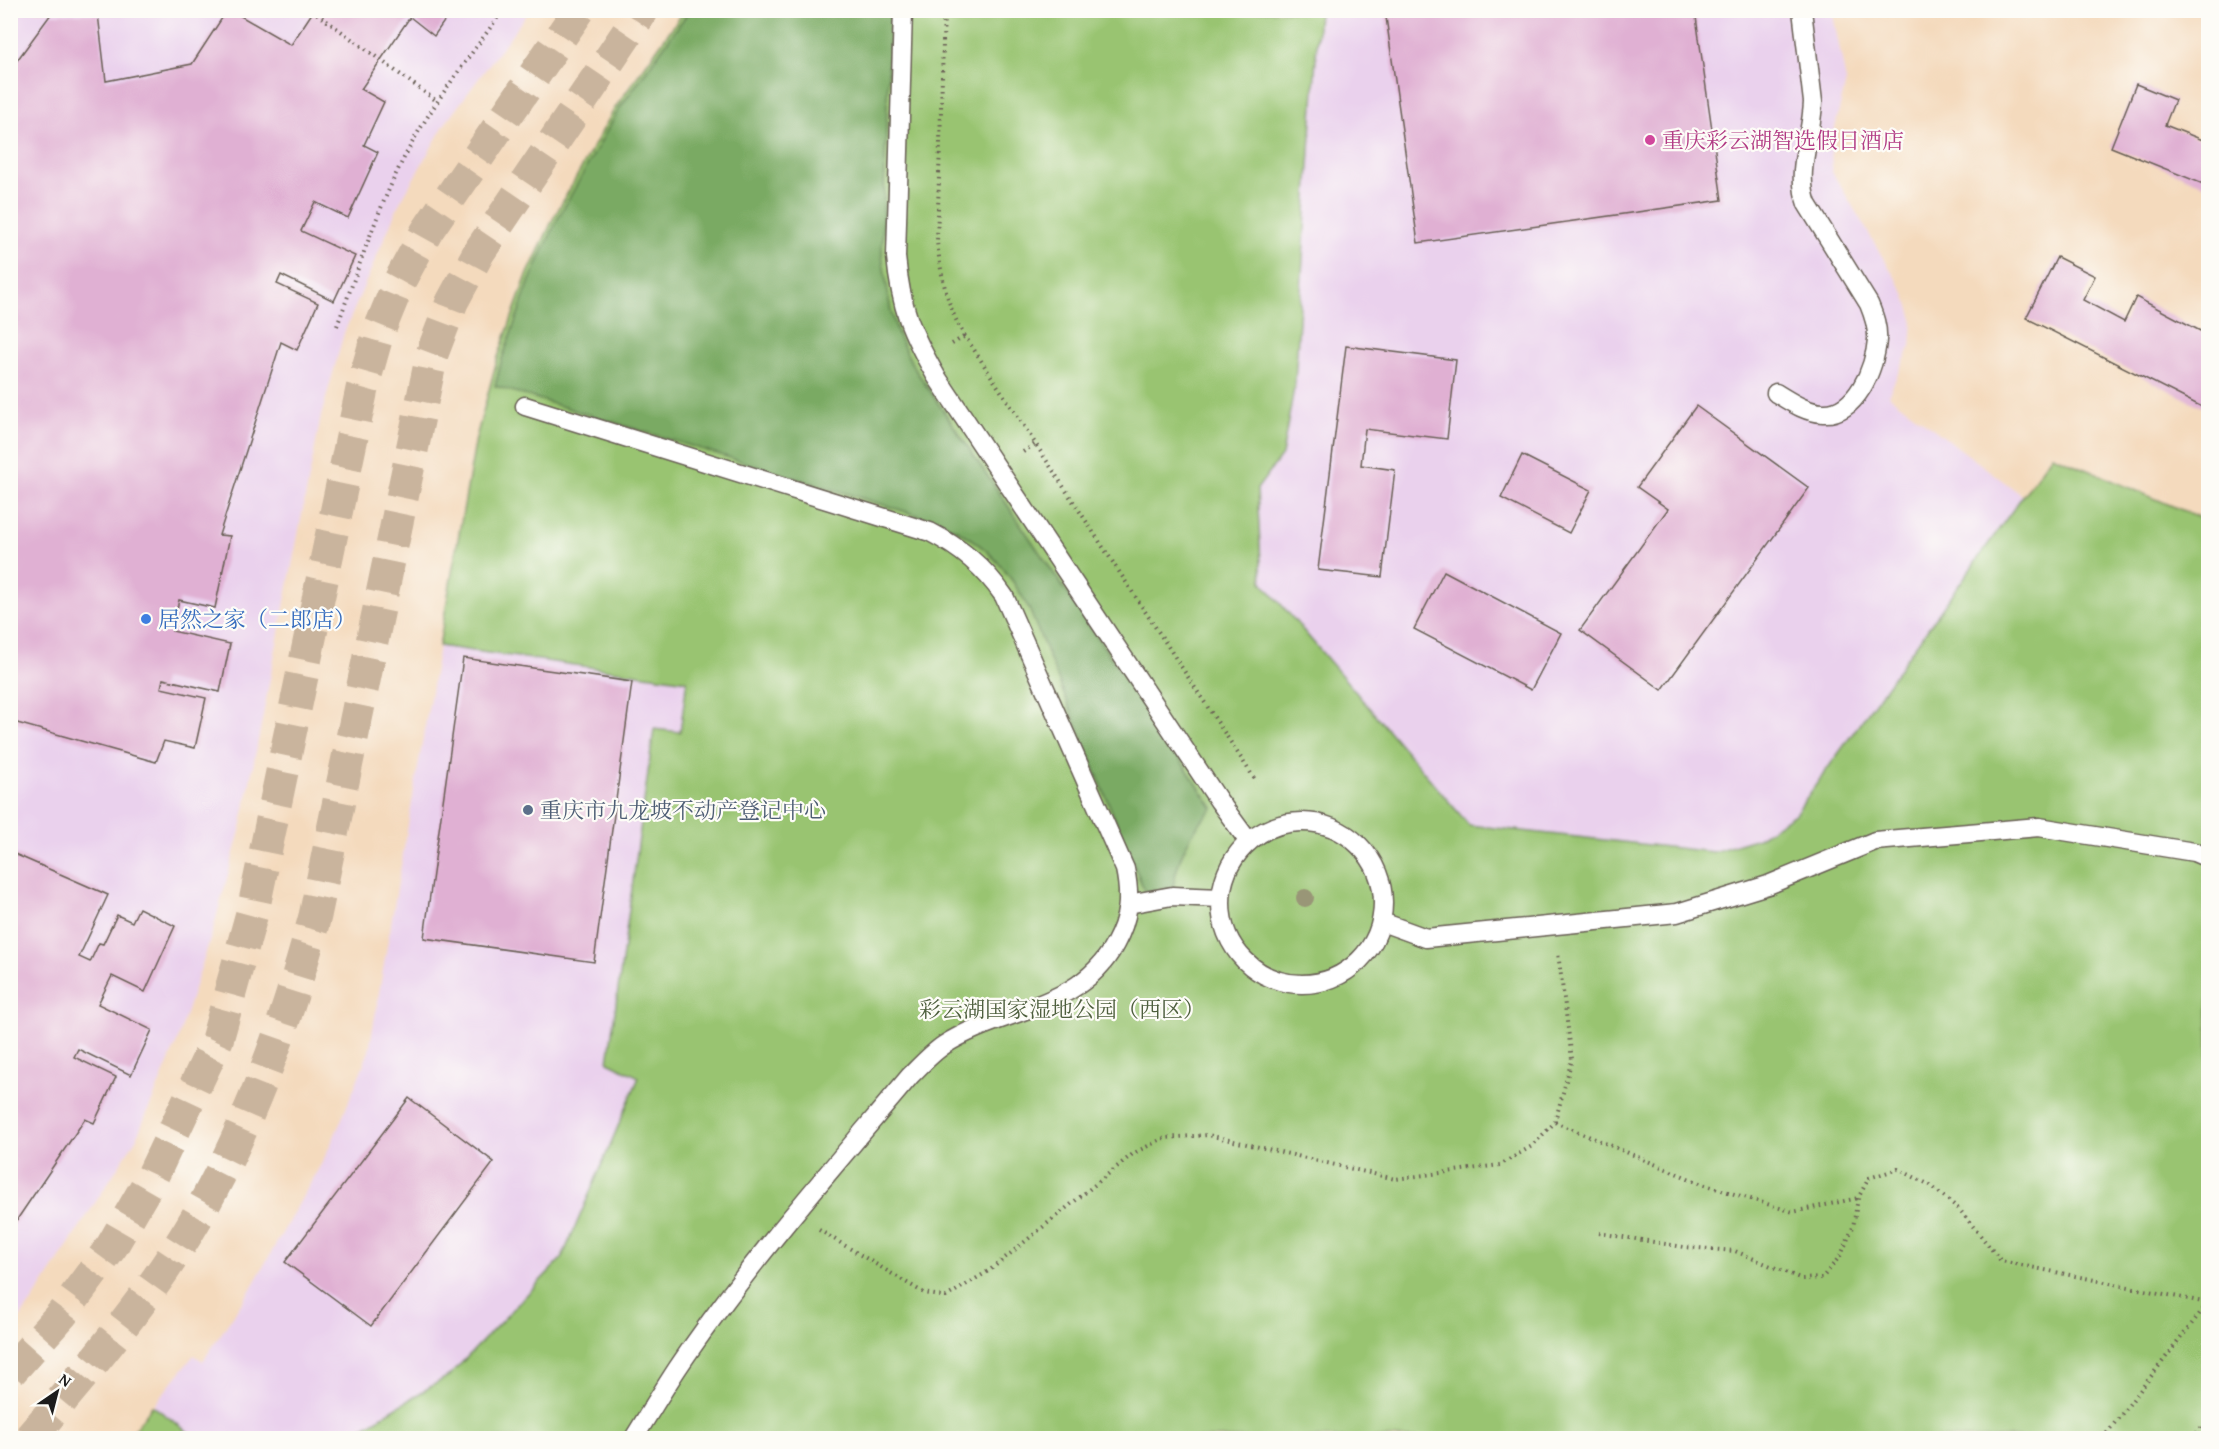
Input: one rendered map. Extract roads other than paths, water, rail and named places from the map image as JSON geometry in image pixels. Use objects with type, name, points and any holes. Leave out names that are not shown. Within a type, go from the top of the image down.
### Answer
[{"type":"lane","points":[[903,10],[896,257],[899,286],[918,346],[1219,801],[1249,842]]},
{"type":"lane","points":[[1776,393],[1805,410],[1825,414],[1841,410],[1854,399],[1865,381],[1873,362],[1877,340],[1877,322],[1869,304],[1807,204],[1802,190],[1801,177],[1813,117],[1813,102],[1802,10]]},
{"type":"lane","points":[[525,406],[930,532],[950,542],[973,559],[991,576],[1004,596],[1125,869],[1130,894],[1120,934],[1112,950],[1089,979],[1073,990],[967,1033],[928,1058],[793,1214],[678,1368],[634,1438]]},
{"type":"lane","points":[[1289,822],[1317,823],[1341,832],[1362,848],[1377,870],[1384,896],[1382,922],[1372,946],[1355,966],[1332,979],[1307,985],[1279,982],[1254,970],[1235,950],[1223,925],[1221,898],[1227,871],[1236,856],[1249,842],[1263,831],[1289,822]]},
{"type":"lane","points":[[1382,922],[1426,938],[1677,913],[1768,885],[1875,841],[2039,827],[2194,852],[2208,858]]},
{"type":"lane","points":[[1128,904],[1172,896],[1221,898]]},
{"type":"tunnel","points":[[10,1372],[62,1314],[112,1246],[153,1175],[217,1040],[254,906],[362,389],[377,336],[399,282],[427,231],[579,10]]},
{"type":"tunnel","points":[[30,1438],[112,1340],[158,1278],[210,1194],[252,1104],[287,1011],[315,916],[432,354],[452,302],[479,252],[643,10]]},
{"type":"place","name":"重庆彩云湖智选假日酒店","points":[[1650,140]]},
{"type":"place","name":"居然之家（二郎店）","points":[[146,619]]},
{"type":"place","name":"重庆市九龙坡不动产登记中心","points":[[528,810]]},
{"type":"park label","name":"彩云湖国家湿地公园（西区）","points":[[1062,1009]]}]
